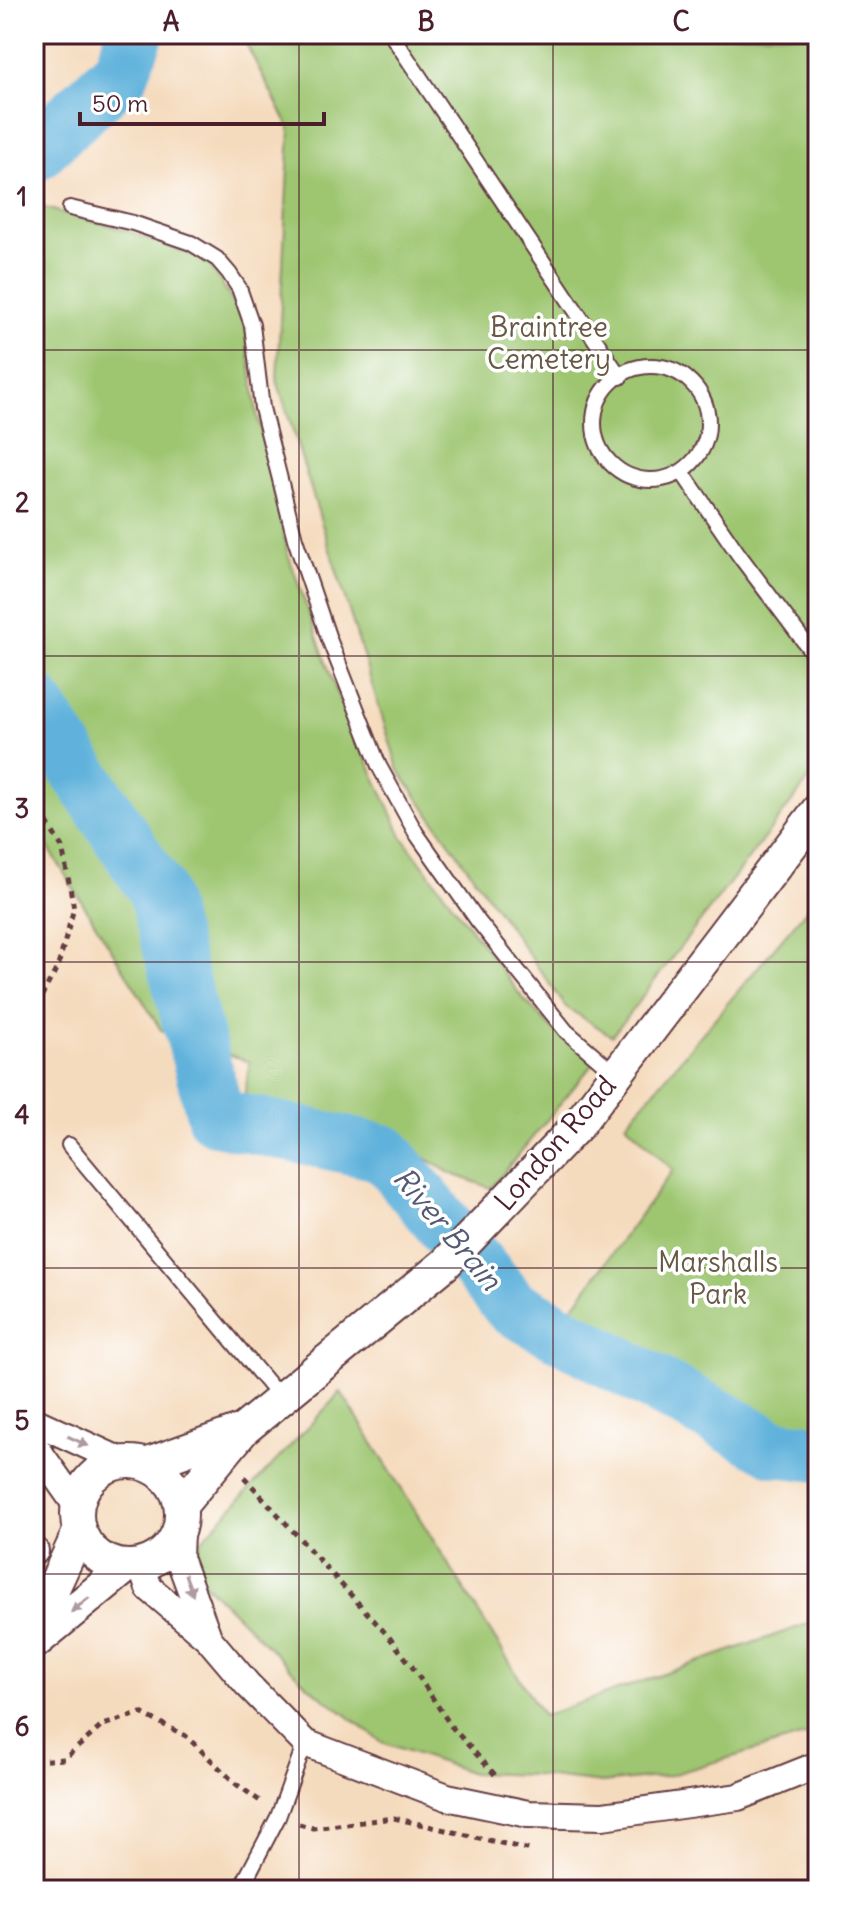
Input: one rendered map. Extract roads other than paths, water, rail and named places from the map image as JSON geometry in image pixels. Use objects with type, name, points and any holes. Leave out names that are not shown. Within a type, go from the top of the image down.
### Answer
[{"type":"street","name":"London Road","points":[[181,1517],[243,1430],[445,1264],[577,1126],[818,810]]},
{"type":"street","points":[[34,1421],[171,1480],[181,1517],[179,1558],[208,1638]]},
{"type":"street","name":"London Road","points":[[135,1462],[243,1430]]},
{"type":"street","points":[[34,1445],[78,1519],[90,1550],[106,1562],[134,1566],[149,1588],[208,1638],[247,1684],[305,1743],[447,1797],[528,1814],[602,1816],[738,1797],[818,1765]]},
{"type":"street","points":[[34,1630],[78,1519],[91,1476],[135,1462]]},
{"type":"street","points":[[34,1643],[134,1566],[166,1553],[181,1517]]},
{"type":"lane","points":[[391,34],[620,377]]},
{"type":"lane","points":[[70,208],[133,223],[191,243],[217,259],[234,280],[252,325],[262,408],[295,539],[329,639],[379,766],[416,833],[488,933],[566,1031],[616,1074]]},
{"type":"lane","points":[[659,366],[684,377],[702,398],[708,425],[701,452],[682,472],[656,481],[629,477],[607,461],[594,436],[595,409],[608,384],[631,369],[659,366]]},
{"type":"lane","points":[[682,472],[739,555],[818,660]]},
{"type":"lane","points":[[69,1145],[281,1399]]},
{"type":"lane","points":[[240,1890],[278,1817],[305,1743]]},
{"type":"waterway","name":"River Brain","points":[[34,153],[121,72],[135,34]]},
{"type":"waterway","name":"River Brain","points":[[34,702],[156,889],[216,1117],[384,1153],[512,1307],[774,1448],[818,1453]]},
{"type":"park label","name":"Braintree Cemetery","points":[[549,343]]},
{"type":"park label","name":"Marshalls Park","points":[[718,1278]]}]
